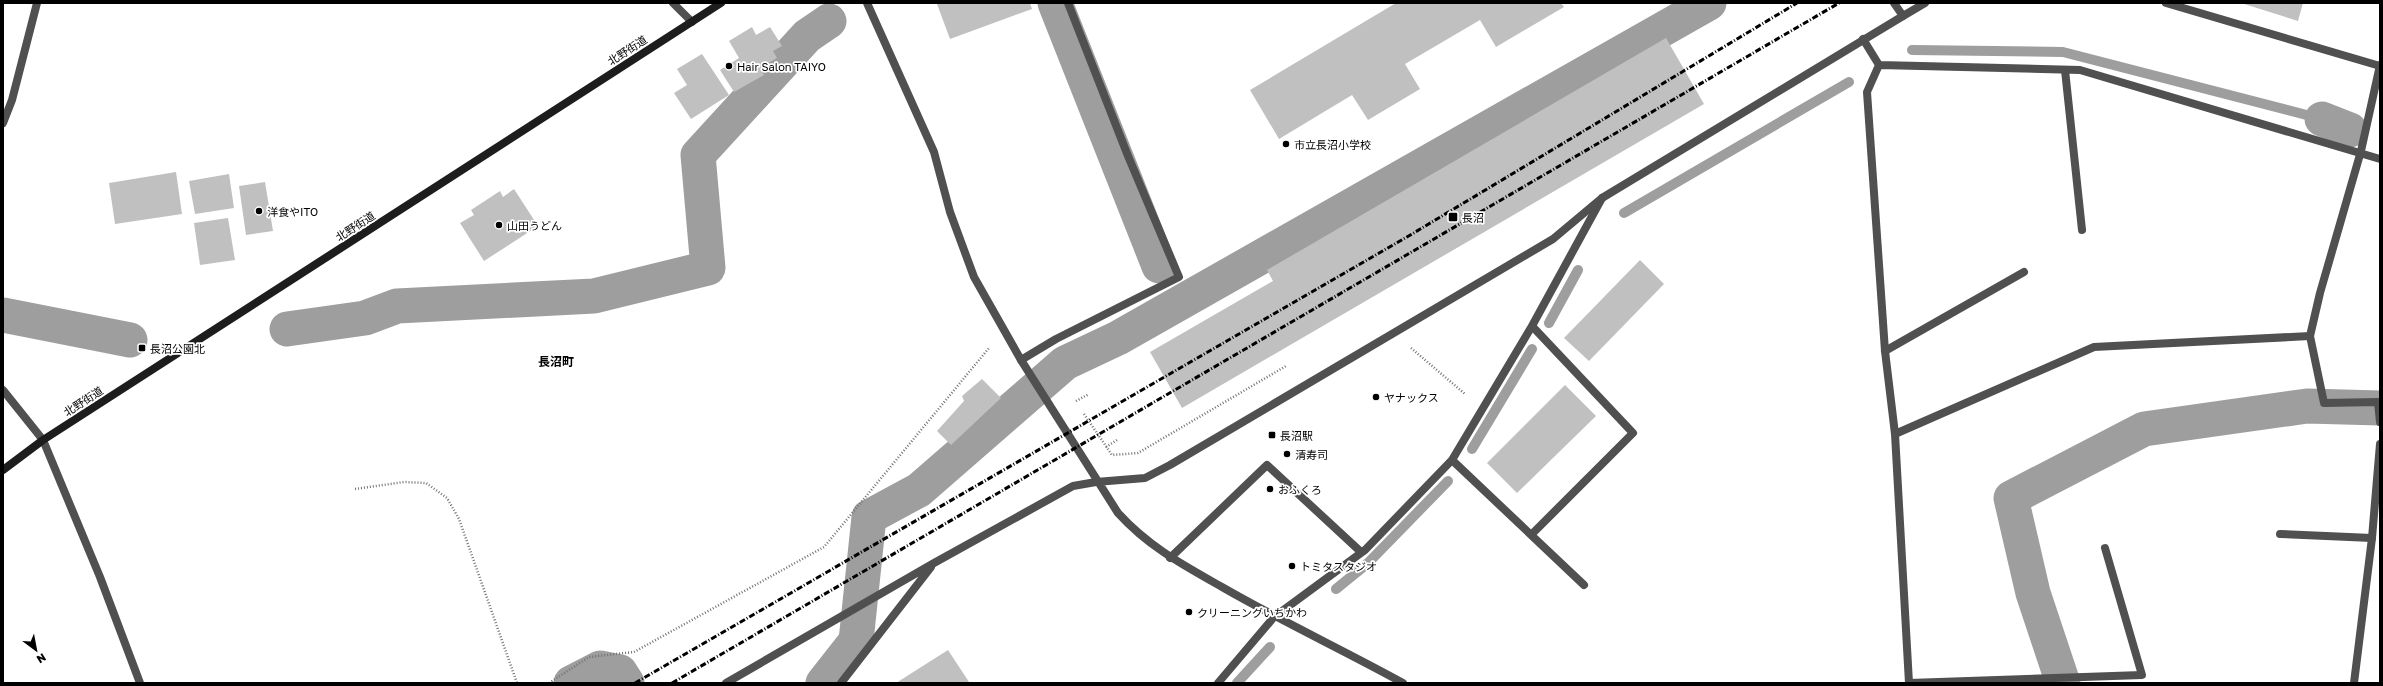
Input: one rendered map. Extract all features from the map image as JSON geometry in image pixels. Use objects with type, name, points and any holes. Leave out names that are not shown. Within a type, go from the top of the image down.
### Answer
[{"type":"main road","name":"北野街道","points":[[3,470],[43,440],[721,3]]},
{"type":"street","points":[[3,123],[12,100],[37,3]]},
{"type":"street","points":[[673,3],[692,22]]},
{"type":"street","points":[[866,3],[934,152],[950,212],[974,276],[1021,360],[1096,482],[1118,514],[1138,535],[1170,558],[1274,617],[1403,683]]},
{"type":"street","points":[[1021,360],[1056,340],[1179,277],[1128,156],[1068,3]]},
{"type":"street","points":[[1894,3],[1902,16]]},
{"type":"street","points":[[726,683],[934,563],[1074,486],[1096,482],[1145,478],[1170,465],[1393,332],[1553,239],[1602,198],[1863,39],[1925,3]]},
{"type":"street","points":[[2166,3],[2380,65],[2361,151],[2320,292],[2310,336],[2324,403],[2378,402],[2380,422]]},
{"type":"street","points":[[1863,39],[1879,65]]},
{"type":"street","points":[[1879,65],[2080,70],[2361,151],[2380,159]]},
{"type":"street","points":[[1879,65],[1867,92],[1885,351],[1895,434],[1909,683],[2142,675],[2105,548]]},
{"type":"street","points":[[2065,70],[2082,230]]},
{"type":"street","points":[[1218,683],[1274,617],[1361,552],[1452,460],[1532,326],[1602,198]]},
{"type":"street","points":[[1885,351],[2024,272]]},
{"type":"street","points":[[1531,535],[1633,433],[1532,326]]},
{"type":"street","points":[[1895,434],[2094,346],[2310,336]]},
{"type":"street","points":[[3,390],[43,440],[100,577],[140,683]]},
{"type":"street","points":[[2354,683],[2372,538],[2380,444]]},
{"type":"street","points":[[1452,460],[1584,585]]},
{"type":"street","points":[[1170,558],[1267,465],[1361,552]]},
{"type":"street","points":[[2280,534],[2372,538]]},
{"type":"street","points":[[841,683],[934,563]]},
{"type":"path","points":[[549,683],[589,657],[634,652],[824,547],[1004,329]]},
{"type":"path","points":[[1393,332],[1482,409]]},
{"type":"path","points":[[1084,414],[1112,455],[1138,453],[1286,366]]},
{"type":"path","points":[[1076,401],[1089,394]]},
{"type":"path","points":[[1106,447],[1117,440]]},
{"type":"path","points":[[355,489],[404,482],[426,483],[447,498],[459,519],[517,683]]},
{"type":"building","points":[[1030,3],[1032,9],[950,39],[937,4]]},
{"type":"building","points":[[1396,3],[1561,3],[1564,7],[1496,47],[1480,20],[1405,64],[1420,89],[1368,120],[1352,95],[1279,139],[1250,90]]},
{"type":"building","points":[[2241,3],[2303,3],[2298,21]]},
{"type":"building","points":[[752,27],[756,35],[770,27],[782,46],[773,51],[777,58],[760,68],[764,75],[734,92],[720,70],[739,58],[729,41]]},
{"type":"building","points":[[1666,38],[1704,104],[1182,408],[1150,352],[1273,281],[1267,270]]},
{"type":"building","points":[[702,54],[729,95],[691,119],[674,93],[687,85],[677,69]]},
{"type":"building","points":[[176,172],[182,214],[115,224],[109,183]]},
{"type":"building","points":[[229,174],[234,208],[195,214],[189,181]]},
{"type":"building","points":[[265,182],[273,231],[246,235],[239,186]]},
{"type":"building","name":"山田うどん","points":[[514,189],[538,226],[484,261],[460,223],[474,215],[471,210],[500,191],[503,197]]},
{"type":"building","points":[[228,218],[235,260],[200,265],[194,223]]},
{"type":"building","points":[[1640,260],[1664,284],[1589,361],[1564,338]]},
{"type":"building","points":[[982,379],[1001,398],[951,445],[937,431],[964,401],[962,396]]},
{"type":"building","points":[[1565,385],[1596,416],[1517,493],[1487,463]]},
{"type":"building","points":[[948,650],[969,682],[896,683]]},
{"type":"waterway","points":[[1055,3],[1159,266]]},
{"type":"waterway","points":[[823,683],[856,641],[869,517],[919,490],[1065,363],[1118,338],[1709,3]]},
{"type":"waterway","points":[[287,329],[365,318],[397,306],[594,296],[708,268],[698,155],[807,36],[829,21]]},
{"type":"waterway","points":[[1912,50],[2063,52],[2322,119]]},
{"type":"waterway","points":[[1624,213],[1849,82]]},
{"type":"waterway","points":[[2322,119],[2350,130]]},
{"type":"waterway","points":[[1549,323],[1578,270]]},
{"type":"waterway","points":[[3,315],[130,340]]},
{"type":"waterway","points":[[1472,449],[1532,349]]},
{"type":"waterway","points":[[2063,683],[2033,593],[2011,498],[2144,429],[2307,406],[2380,408]]},
{"type":"waterway","points":[[1336,589],[1368,563],[1448,481]]},
{"type":"waterway","points":[[1237,683],[1270,647]]},
{"type":"waterway","points":[[571,683],[600,668],[620,672],[627,683]]},
{"type":"railway","points":[[635,683],[1412,234],[1797,3]]},
{"type":"railway","points":[[672,683],[1839,3]]},
{"type":"place","name":"Hair Salon TAIYO","points":[[729,66]]},
{"type":"place","name":"市立長沼小学校","points":[[1286,144]]},
{"type":"place","name":"洋食やITO","points":[[259,211]]},
{"type":"place","name":"長沼","points":[[1453,217]]},
{"type":"place","name":"山田うどん","points":[[499,225]]},
{"type":"place","name":"長沼公園北","points":[[142,348]]},
{"type":"place","name":"ヤナックス","points":[[1376,397]]},
{"type":"place","name":"長沼駅","points":[[1272,435]]},
{"type":"place","name":"清寿司","points":[[1287,454]]},
{"type":"place","name":"おふくろ","points":[[1270,489]]},
{"type":"place","name":"トミタスタジオ","points":[[1292,566]]},
{"type":"place","name":"クリーニングいちかわ","points":[[1189,612]]},
{"type":"district","name":"長沼町","points":[[556,361]]}]
